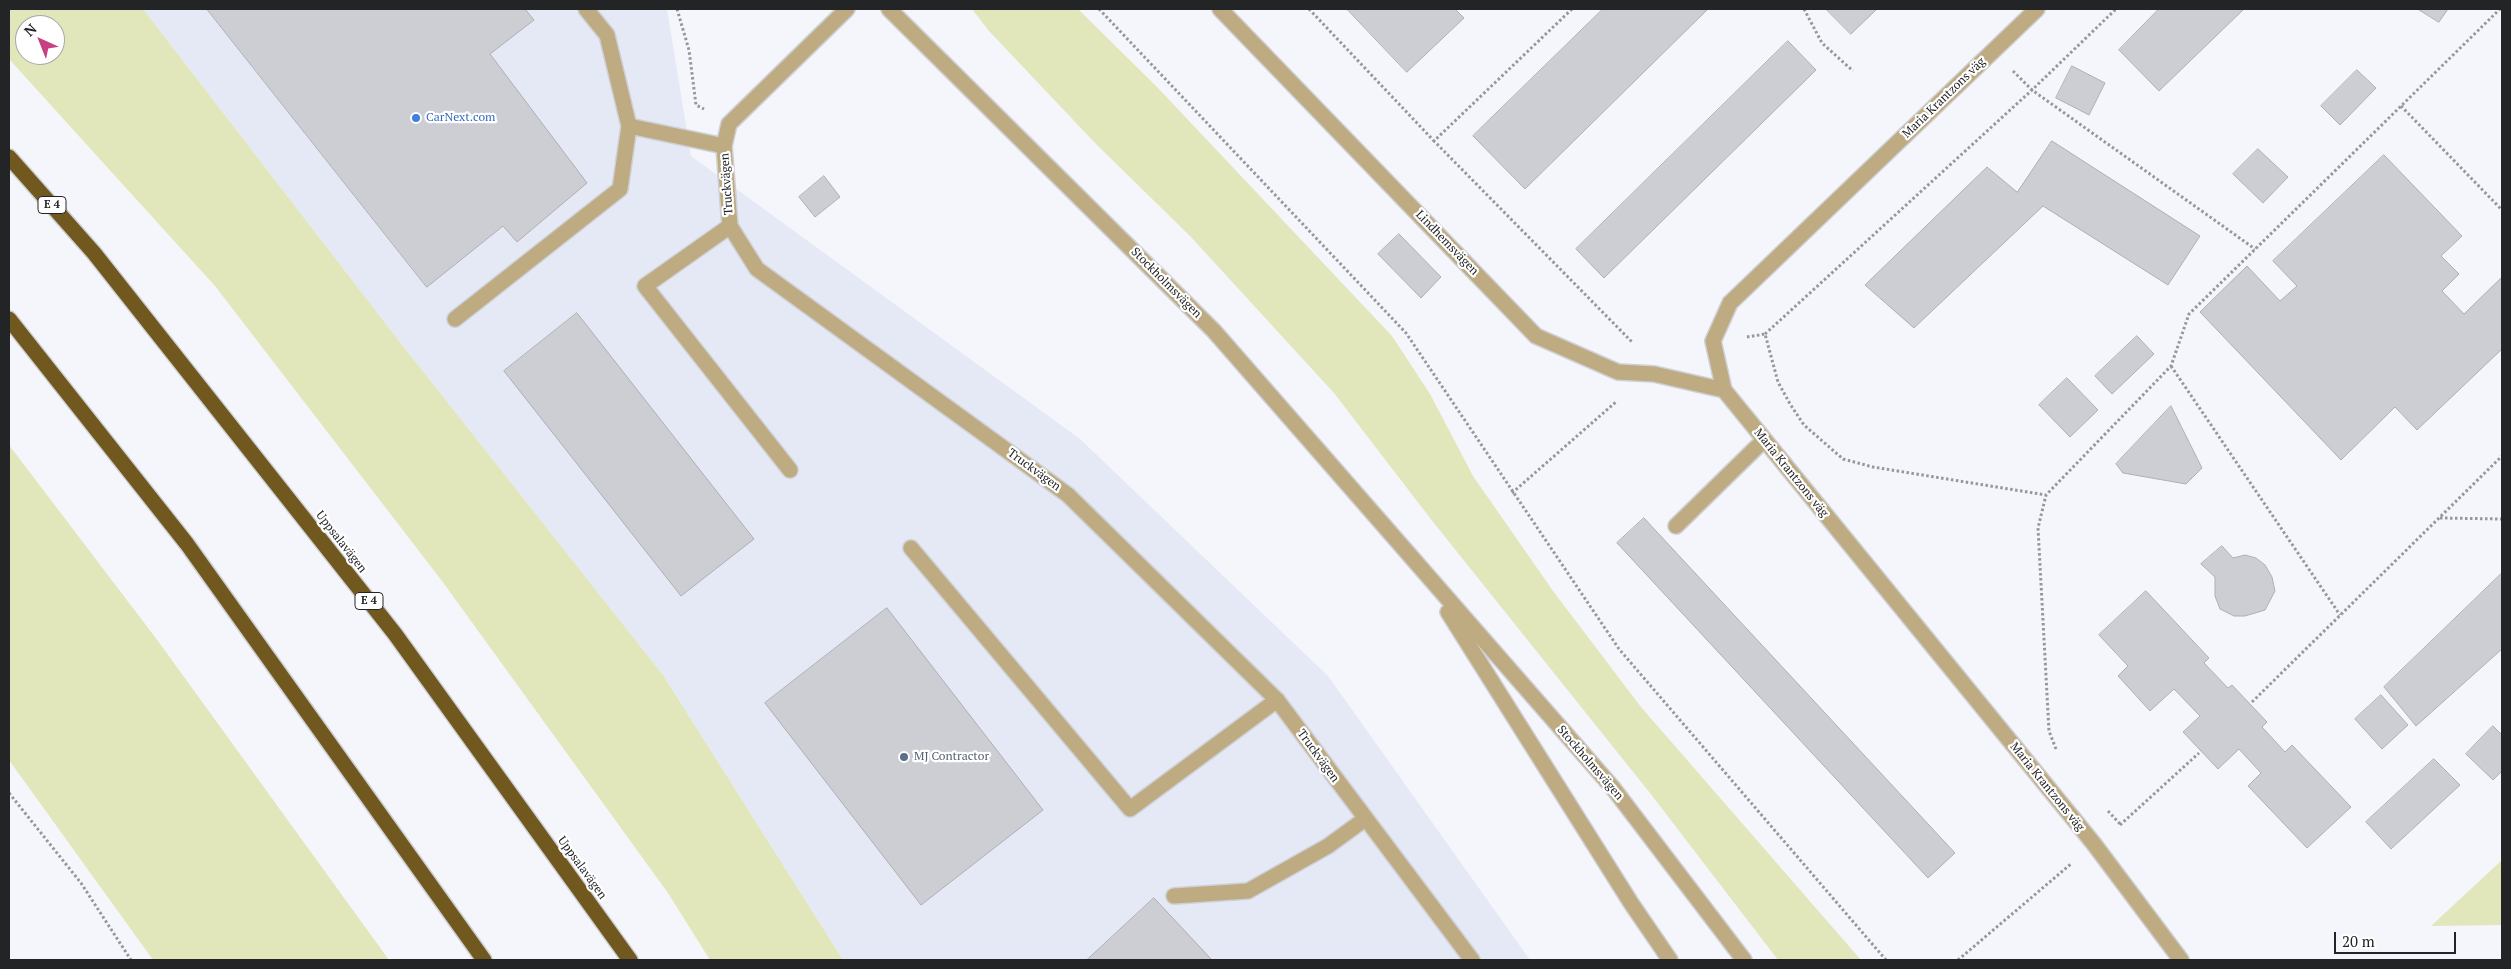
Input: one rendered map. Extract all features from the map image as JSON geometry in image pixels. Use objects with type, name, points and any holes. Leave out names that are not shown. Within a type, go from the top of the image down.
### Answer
[{"type":"highway","name":"Uppsalavägen","points":[[9,157],[94,253],[395,634],[630,960]]},
{"type":"highway","points":[[9,319],[187,544],[484,960]]},
{"type":"street","points":[[455,319],[620,189],[629,126],[607,35],[586,9]]},
{"type":"street","points":[[729,124],[847,9]]},
{"type":"street","name":"Stockholmsvägen","points":[[889,9],[1214,331],[1612,788],[1744,960]]},
{"type":"street","name":"Lindhemsvägen","points":[[1220,9],[1536,336],[1618,372],[1654,374],[1724,390]]},
{"type":"street","name":"Maria Krantzons väg","points":[[2037,9],[1730,303],[1713,341],[1724,390],[2094,844],[2181,960]]},
{"type":"street","name":"Truckvägen","points":[[729,124],[724,146],[730,226],[757,269],[1068,495],[1277,700],[1467,958]]},
{"type":"street","points":[[629,126],[724,146]]},
{"type":"street","points":[[730,226],[645,286],[790,470]]},
{"type":"street","points":[[1676,526],[1764,440]]},
{"type":"street","points":[[911,548],[1130,809],[1277,700]]},
{"type":"street","name":"Stockholmsvägen","points":[[1425,574],[1599,853],[1670,960]]},
{"type":"street","points":[[1174,896],[1248,891],[1328,846],[1364,819]]},
{"type":"path","points":[[677,9],[689,50],[696,105],[729,124]]},
{"type":"path","points":[[1099,9],[1406,333],[1619,649],[1886,960]]},
{"type":"path","points":[[1309,9],[1434,141],[1634,344]]},
{"type":"path","points":[[1434,141],[1572,9]]},
{"type":"path","points":[[1804,9],[1822,44],[1853,71]]},
{"type":"path","points":[[1765,334],[2032,90],[2116,9]]},
{"type":"path","points":[[2049,731],[2038,528],[2046,495],[2171,366],[2189,314],[2500,9]]},
{"type":"path","points":[[1993,51],[2032,90],[2255,250]]},
{"type":"path","points":[[2401,106],[2502,210]]},
{"type":"path","points":[[2171,366],[2340,615]]},
{"type":"path","points":[[2252,702],[2502,456]]},
{"type":"path","points":[[2439,518],[2502,519]]},
{"type":"path","points":[[1958,960],[2094,844],[2121,825],[2199,753]]},
{"type":"path","points":[[9,793],[81,883],[130,960]]},
{"type":"shaded area","points":[[143,9],[667,9],[691,156],[1080,439],[1328,676],[1530,960],[843,960],[663,675],[399,341]]},
{"type":"green space","points":[[9,9],[143,9],[399,341],[663,675],[843,960],[710,960],[668,893],[442,581],[215,286],[9,59]]},
{"type":"green space","points":[[972,9],[1078,9],[1157,87],[1392,336],[1430,394],[1473,476],[1553,591],[1641,707],[1861,960],[1778,960],[1650,793],[1430,518],[1334,393],[1191,237],[1096,144],[989,31]]},
{"type":"green space","points":[[9,445],[158,641],[389,960],[153,960],[9,760]]},
{"type":"green space","points":[[2502,860],[2502,925],[2431,926]]},
{"type":"building","name":"CarNext.com","points":[[207,9],[525,9],[534,20],[490,54],[587,183],[517,242],[503,226],[427,287]]},
{"type":"building","points":[[1347,9],[1455,9],[1464,18],[1407,72]]},
{"type":"building","points":[[1603,9],[1708,9],[1525,189],[1473,136]]},
{"type":"building","points":[[1826,9],[1877,9],[1851,34]]},
{"type":"building","points":[[2159,9],[2244,9],[2159,91],[2119,50]]},
{"type":"building","points":[[2418,9],[2448,9],[2439,22]]},
{"type":"building","points":[[1788,41],[1816,70],[1604,278],[1576,249]]},
{"type":"building","points":[[2072,66],[2105,83],[2089,115],[2056,98]]},
{"type":"building","points":[[2357,70],[2376,88],[2340,125],[2321,106]]},
{"type":"building","points":[[2052,141],[2200,236],[2168,285],[2043,206],[1914,328],[1865,285],[1987,167],[2017,192]]},
{"type":"building","points":[[2258,149],[2288,177],[2263,203],[2233,174]]},
{"type":"building","points":[[2384,155],[2462,236],[2441,256],[2459,274],[2442,291],[2464,314],[2502,277],[2502,349],[2417,430],[2395,407],[2341,460],[2200,312],[2247,266],[2280,301],[2297,286],[2273,261]]},
{"type":"building","points":[[824,176],[840,197],[815,217],[799,197]]},
{"type":"building","points":[[1399,234],[1441,277],[1421,298],[1378,254]]},
{"type":"building","points":[[577,313],[754,539],[681,596],[504,371]]},
{"type":"building","points":[[2137,336],[2154,354],[2112,394],[2095,376]]},
{"type":"building","points":[[2067,378],[2098,410],[2070,437],[2039,405]]},
{"type":"building","points":[[2171,406],[2202,468],[2186,484],[2123,473],[2116,464]]},
{"type":"building","points":[[1644,518],[1955,853],[1928,878],[1617,543]]},
{"type":"building","points":[[2222,546],[2233,558],[2245,555],[2256,558],[2265,565],[2272,577],[2275,591],[2265,610],[2245,616],[2234,616],[2220,609],[2215,596],[2215,577],[2201,564]]},
{"type":"building","points":[[2502,573],[2502,649],[2416,726],[2384,687]]},
{"type":"building","points":[[2146,591],[2209,658],[2204,663],[2228,688],[2232,685],[2267,722],[2262,727],[2285,752],[2292,745],[2351,807],[2307,848],[2248,786],[2261,773],[2239,749],[2218,769],[2183,732],[2200,716],[2174,689],[2150,711],[2118,676],[2128,666],[2099,635]]},
{"type":"building","name":"MJ Contractor","points":[[887,608],[1043,810],[921,905],[765,703]]},
{"type":"building","points":[[2381,695],[2408,725],[2382,749],[2355,719]]},
{"type":"building","points":[[2493,726],[2502,735],[2502,771],[2493,780],[2466,754]]},
{"type":"building","points":[[2434,759],[2460,785],[2391,849],[2366,822]]},
{"type":"building","points":[[1154,898],[1212,960],[1087,960]]},
{"type":"place","name":"CarNext.com","points":[[416,118]]},
{"type":"place","name":"MJ Contractor","points":[[904,757]]}]
